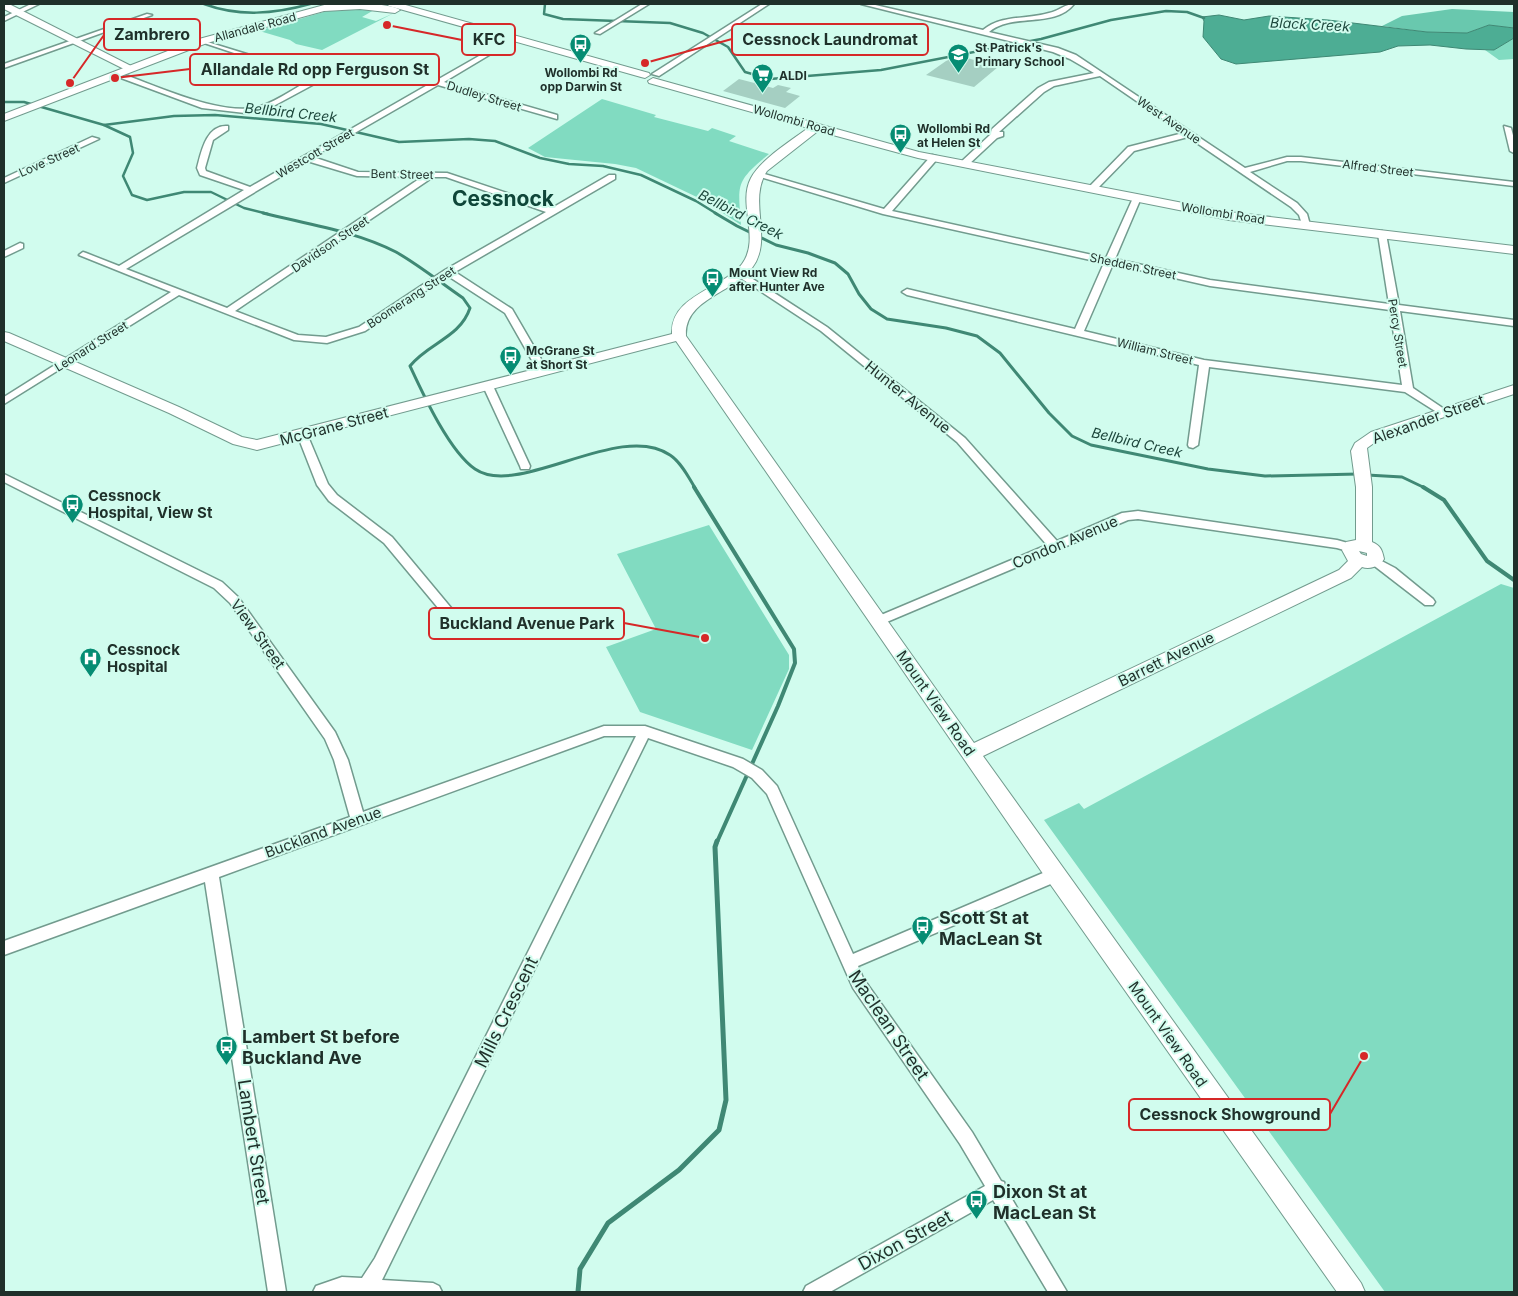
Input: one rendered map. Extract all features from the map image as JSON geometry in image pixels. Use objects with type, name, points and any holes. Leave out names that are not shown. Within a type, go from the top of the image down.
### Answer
[{"type":"main road","name":"Allandale Road","points":[[4,118],[47,100],[127,74],[203,41],[339,4]]},
{"type":"main road","name":"Wollombi Road","points":[[371,4],[394,7],[653,77],[935,157]]},
{"type":"main road","points":[[4,5],[74,40],[127,74]]},
{"type":"main road","points":[[309,13],[329,8],[355,6],[394,7]]},
{"type":"main road","name":"Wollombi Road","points":[[505,38],[527,42],[585,60]]},
{"type":"main road","name":"Wollombi Road","points":[[653,77],[816,127],[918,155],[1214,213],[1514,250]]},
{"type":"main road","points":[[788,115],[812,123],[816,127],[848,132]]},
{"type":"main road","points":[[679,336],[677,325],[685,311],[739,273],[752,260],[754,235],[753,193],[758,175],[816,127]]},
{"type":"main road","name":"McGrane Street","points":[[4,336],[247,444],[262,445],[679,336]]},
{"type":"main road","name":"Mount View Road","points":[[679,336],[1055,875],[1352,1292]]},
{"type":"main road","name":"Alexander Street","points":[[1361,553],[1364,542],[1364,487],[1360,446],[1376,435],[1514,389]]},
{"type":"main road","name":"Barrett Avenue","points":[[971,753],[1345,574],[1361,553]]},
{"type":"street","points":[[4,19],[36,4]]},
{"type":"street","points":[[598,33],[646,4]]},
{"type":"street","points":[[653,77],[766,4]]},
{"type":"street","name":"West Avenue","points":[[864,4],[985,32],[1064,53],[1102,74],[1298,208],[1303,214],[1306,225]]},
{"type":"street","points":[[985,32],[994,25],[1050,15],[1068,8],[1071,4]]},
{"type":"street","points":[[4,66],[149,15]]},
{"type":"street","name":"Westcott Street","points":[[121,268],[437,82],[505,38]]},
{"type":"street","points":[[203,41],[318,78]]},
{"type":"street","name":"Dudley Street","points":[[318,78],[356,58],[554,117]]},
{"type":"street","points":[[127,74],[205,106],[236,110],[263,108],[318,78]]},
{"type":"street","points":[[965,163],[994,136],[1003,133],[1048,92],[1052,84],[1102,74]]},
{"type":"street","points":[[225,128],[209,139],[201,168],[203,173],[251,190]]},
{"type":"street","points":[[1507,128],[1514,151]]},
{"type":"street","points":[[1092,189],[1131,149],[1190,134]]},
{"type":"street","name":"Love Street","points":[[4,181],[95,139]]},
{"type":"street","points":[[886,212],[935,157]]},
{"type":"street","name":"Bent Street","points":[[307,158],[357,174],[447,175],[552,211]]},
{"type":"street","name":"Alfred Street","points":[[1243,171],[1287,159],[1301,159],[1514,184]]},
{"type":"street","name":"Davidson Street","points":[[228,311],[341,238],[431,175]]},
{"type":"street","name":"Shedden Street","points":[[758,175],[886,212],[1210,283],[1514,324]]},
{"type":"street","name":"Boomerang Street","points":[[83,255],[121,268],[298,338],[327,340],[362,329],[440,277],[612,177]]},
{"type":"street","points":[[1078,332],[1138,198]]},
{"type":"street","name":"Percy Street","points":[[1382,234],[1408,389],[1443,413]]},
{"type":"street","points":[[4,254],[20,246]]},
{"type":"street","name":"Hunter Avenue","points":[[739,273],[824,329],[961,440],[1055,546]]},
{"type":"street","points":[[440,277],[508,311],[543,371]]},
{"type":"street","name":"Leonard Street","points":[[4,401],[178,292]]},
{"type":"street","name":"William Street","points":[[907,292],[1204,363],[1408,389]]},
{"type":"street","points":[[1193,445],[1204,363]]},
{"type":"street","points":[[488,386],[526,466]]},
{"type":"street","points":[[302,434],[323,485],[333,498],[388,540],[448,612],[467,622]]},
{"type":"street","name":"View Street","points":[[4,478],[218,585],[234,600],[330,736],[341,760],[358,819]]},
{"type":"street","name":"Condon Avenue","points":[[878,621],[1126,516],[1138,515],[1337,544],[1361,553],[1391,571],[1429,602]]},
{"type":"street","name":"Buckland Avenue","points":[[4,948],[604,731],[645,731]]},
{"type":"street","name":"Maclean Street","points":[[645,731],[738,763],[757,774],[772,790],[848,964],[870,1002],[966,1138],[998,1188],[1058,1292]]},
{"type":"street","name":"Mills Crescent","points":[[365,1290],[381,1264],[645,731]]},
{"type":"street","name":"Lambert Street","points":[[212,872],[277,1292]]},
{"type":"street","points":[[848,964],[1055,875]]},
{"type":"street","name":"Dixon Street","points":[[812,1292],[998,1188]]},
{"type":"street","points":[[322,1292],[342,1286],[365,1290],[433,1292]]},
{"type":"shaded area","points":[[334,9],[374,10],[362,17],[376,21],[394,13],[322,50],[296,44],[290,40],[256,30],[269,28]]},
{"type":"shaded area","points":[[1452,9],[1514,12],[1514,28],[1489,25],[1467,33],[1427,32],[1382,26],[1402,16]]},
{"type":"shaded area","points":[[1514,38],[1514,59],[1499,60],[1485,50],[1494,50]]},
{"type":"shaded area","points":[[602,99],[656,115],[654,117],[708,131],[712,128],[736,136],[729,141],[769,154],[750,171],[741,184],[739,200],[741,225],[703,200],[636,168],[545,157],[528,148]]},
{"type":"shaded area","points":[[709,525],[789,655],[789,669],[752,750],[640,712],[606,647],[656,629],[617,554]]},
{"type":"shaded area","points":[[1501,584],[1514,588],[1514,1292],[1385,1292],[1044,820],[1079,803],[1084,809]]},
{"type":"water","points":[[1219,15],[1244,20],[1269,16],[1328,20],[1427,32],[1467,33],[1489,25],[1514,28],[1514,38],[1494,50],[1430,45],[1398,46],[1380,52],[1236,64],[1221,59],[1203,37],[1204,21],[1202,17]]},
{"type":"building","name":"St Patrick's Primary School","points":[[964,57],[998,67],[974,87],[926,75],[946,61],[951,59],[959,61]]},
{"type":"building","name":"ALDI","points":[[739,79],[773,88],[778,85],[791,88],[786,92],[800,96],[785,108],[723,91]]},
{"type":"waterway","name":"Black Creek","points":[[204,4],[230,11],[257,13],[310,4]]},
{"type":"waterway","name":"Black Creek","points":[[545,4],[544,14],[563,19],[670,23],[703,33],[728,47],[745,72],[770,79],[881,70],[1041,39],[1111,20],[1166,11],[1187,12],[1204,18]]},
{"type":"waterway","name":"Bellbird Creek","points":[[4,102],[24,102],[104,125]]},
{"type":"waterway","name":"Bellbird Creek","points":[[104,125],[174,116],[215,115],[321,124],[399,142],[469,139],[495,141],[540,158],[569,164],[603,166],[641,175],[696,201],[717,214]]},
{"type":"waterway","points":[[104,125],[130,137],[133,153],[123,176],[132,195],[147,200],[184,192],[211,192],[244,208],[268,214]]},
{"type":"waterway","points":[[263,213],[331,229],[380,245],[396,252],[463,298],[470,308],[459,326],[417,358],[410,366],[446,436],[465,461],[475,469],[494,476],[517,475],[598,452],[624,447],[649,447],[674,458],[695,488]]},
{"type":"waterway","name":"Bellbird Creek","points":[[715,213],[776,245],[808,253],[835,263],[848,274],[859,294],[871,309],[887,319],[946,328],[977,336],[1000,353],[1049,413],[1072,436],[1091,445],[1208,469],[1265,476],[1358,474]]},
{"type":"waterway","name":"Bellbird Creek","points":[[1367,475],[1402,477],[1423,487]]},
{"type":"waterway","points":[[694,487],[794,649],[795,663],[778,706],[717,842]]},
{"type":"waterway","name":"Bellbird Creek","points":[[1423,487],[1444,500],[1487,561],[1514,580]]},
{"type":"waterway","points":[[578,1292],[580,1269],[608,1223],[679,1170],[719,1130],[726,1100],[715,847],[717,841]]},
{"type":"place","name":"KFC","points":[[387,25]]},
{"type":"place","name":"Cessnock Laundromat","points":[[645,63]]},
{"type":"place","name":"Wollombi Rd opp Darwin St","points":[[581,64]]},
{"type":"place","name":"St Patrick's Primary School","points":[[959,73]]},
{"type":"place","name":"Allandale Rd opp Ferguson St","points":[[115,78]]},
{"type":"place","name":"Zambrero","points":[[70,83]]},
{"type":"place","name":"ALDI","points":[[763,94]]},
{"type":"place","name":"Wollombi Rd at Helen St","points":[[901,154]]},
{"type":"place","name":"Mount View Rd after Hunter Ave","points":[[713,298]]},
{"type":"place","name":"McGrane St at Short St","points":[[510,376]]},
{"type":"place","name":"Cessnock Hospital, View St","points":[[72,523]]},
{"type":"place","name":"Buckland Avenue Park","points":[[705,638]]},
{"type":"place","name":"Cessnock Hospital","points":[[91,677]]},
{"type":"place","name":"Scott St at MacLean St","points":[[923,946]]},
{"type":"place","name":"Cessnock Showground","points":[[1364,1056]]},
{"type":"place","name":"Lambert St before Buckland Ave","points":[[226,1065]]},
{"type":"place","name":"Dixon St at MacLean St","points":[[977,1220]]},
{"type":"district","name":"Cessnock","points":[[503,198]]}]
